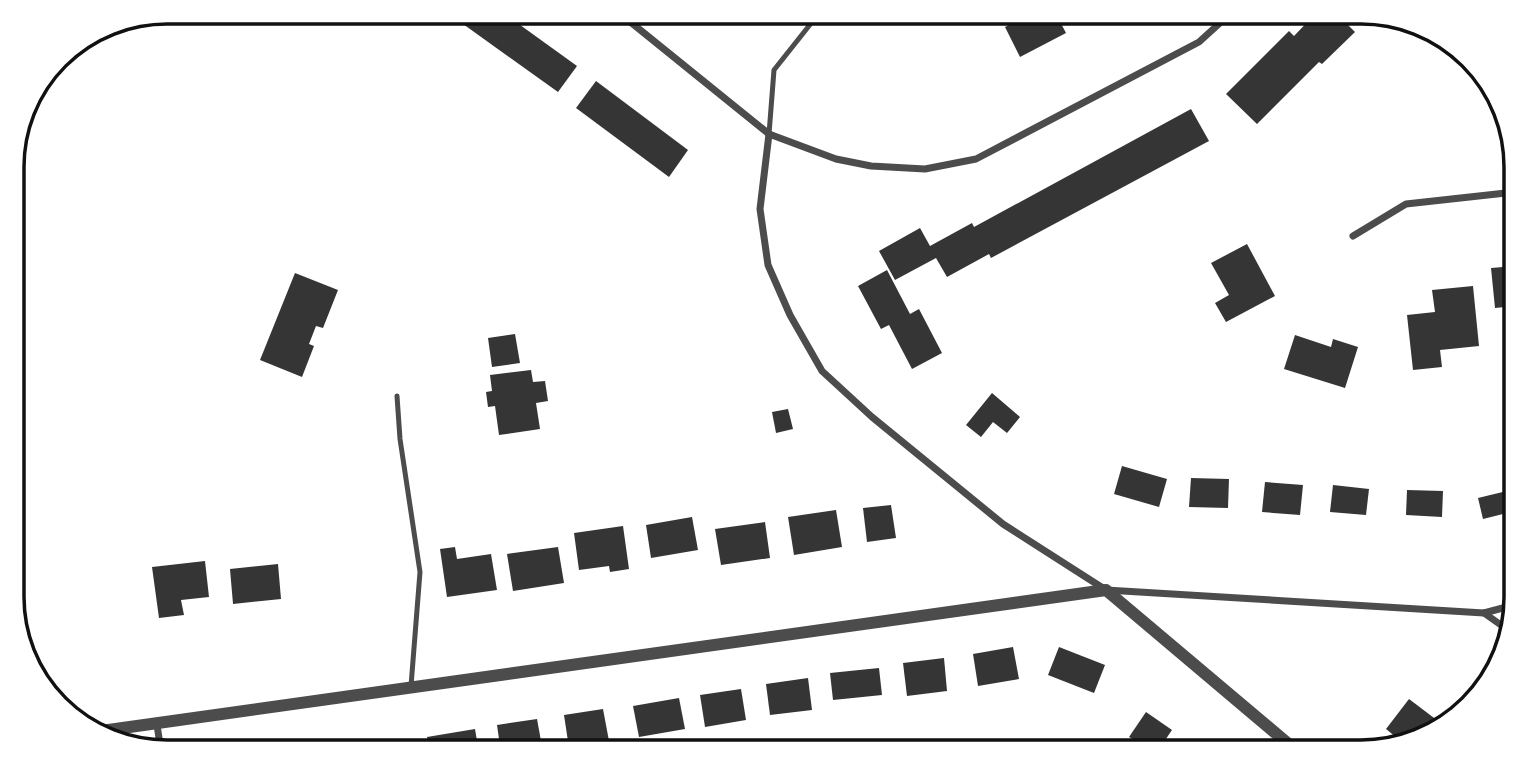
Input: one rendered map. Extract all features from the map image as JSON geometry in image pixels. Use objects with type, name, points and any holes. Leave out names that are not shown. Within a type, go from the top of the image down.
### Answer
[{"type":"street","points":[[634,25],[769,134],[836,159],[871,166],[925,169],[976,159],[1199,42],[1219,24]]},
{"type":"street","points":[[769,134],[760,209],[768,265],[790,315],[822,371],[872,417],[1003,524],[1107,590],[1284,740]]},
{"type":"street","points":[[1353,236],[1406,204],[1504,193]]},
{"type":"street","points":[[114,730],[1107,590],[1484,613],[1503,608]]},
{"type":"street","points":[[1484,613],[1501,625]]},
{"type":"street","points":[[157,725],[159,740]]},
{"type":"lane","points":[[769,134],[774,70],[810,24]]},
{"type":"lane","points":[[397,396],[400,439],[420,572],[410,689]]},
{"type":"building","points":[[1010,24],[1061,24],[1066,33],[1020,57],[1005,27]]},
{"type":"building","points":[[1305,24],[1347,24],[1355,32],[1322,64],[1319,62],[1257,124],[1226,94],[1289,31],[1294,36]]},
{"type":"building","points":[[464,25],[520,25],[577,66],[558,92]]},
{"type":"building","points":[[596,81],[688,150],[669,177],[576,108]]},
{"type":"building","points":[[1191,109],[1209,141],[991,258],[989,254],[947,277],[936,258],[895,280],[879,251],[920,228],[930,246],[972,223],[974,227]]},
{"type":"building","points":[[1247,244],[1275,296],[1226,322],[1215,303],[1229,295],[1211,263]]},
{"type":"building","points":[[1504,267],[1504,307],[1495,308],[1491,268]]},
{"type":"building","points":[[887,270],[910,314],[919,309],[942,353],[912,369],[889,325],[881,329],[858,286]]},
{"type":"building","points":[[295,273],[338,290],[323,328],[316,326],[309,344],[314,346],[302,377],[260,360]]},
{"type":"building","points":[[1473,286],[1479,346],[1440,350],[1442,367],[1413,370],[1407,315],[1435,312],[1432,290]]},
{"type":"building","points":[[515,334],[520,363],[492,367],[488,338]]},
{"type":"building","points":[[1295,335],[1331,347],[1333,339],[1358,347],[1345,388],[1284,369]]},
{"type":"building","points":[[531,370],[533,382],[545,381],[548,401],[536,403],[540,429],[499,435],[495,406],[488,407],[486,392],[492,391],[490,375]]},
{"type":"building","points":[[992,393],[1020,417],[1007,433],[993,422],[981,437],[966,425]]},
{"type":"building","points":[[788,409],[793,429],[776,433],[772,412]]},
{"type":"building","points":[[1122,466],[1167,479],[1159,507],[1114,494]]},
{"type":"building","points":[[1191,478],[1229,479],[1228,508],[1189,507]]},
{"type":"building","points":[[1265,482],[1303,485],[1300,515],[1262,512]]},
{"type":"building","points":[[1333,485],[1369,489],[1366,515],[1330,512]]},
{"type":"building","points":[[1407,490],[1443,491],[1442,517],[1406,515]]},
{"type":"building","points":[[1504,492],[1504,514],[1483,519],[1478,498]]},
{"type":"building","points":[[891,505],[896,538],[867,542],[863,508]]},
{"type":"building","points":[[836,510],[842,547],[794,555],[788,517]]},
{"type":"building","points":[[692,517],[698,550],[651,558],[646,525]]},
{"type":"building","points":[[765,522],[770,558],[721,565],[715,529]]},
{"type":"building","points":[[623,526],[629,569],[610,572],[609,566],[579,570],[574,533]]},
{"type":"building","points":[[455,547],[457,559],[491,554],[497,590],[447,597],[440,549]]},
{"type":"building","points":[[558,547],[564,583],[513,591],[507,554]]},
{"type":"building","points":[[205,561],[209,597],[181,600],[184,615],[159,618],[152,567]]},
{"type":"building","points":[[278,564],[281,599],[233,604],[230,569]]},
{"type":"building","points":[[1013,647],[1019,679],[978,686],[973,654]]},
{"type":"building","points":[[1059,647],[1105,665],[1094,693],[1048,675]]},
{"type":"building","points":[[944,658],[947,691],[907,696],[903,663]]},
{"type":"building","points":[[879,668],[882,695],[833,700],[830,673]]},
{"type":"building","points":[[808,678],[812,710],[770,715],[766,684]]},
{"type":"building","points":[[741,689],[746,720],[705,727],[700,695]]},
{"type":"building","points":[[679,698],[685,729],[639,737],[633,706]]},
{"type":"building","points":[[1409,699],[1435,719],[1395,736],[1386,729]]},
{"type":"building","points":[[603,709],[609,740],[568,740],[564,715]]},
{"type":"building","points":[[1146,712],[1172,730],[1165,740],[1135,740],[1129,737]]},
{"type":"building","points":[[537,719],[541,740],[499,740],[497,725]]},
{"type":"building","points":[[475,729],[477,740],[428,740],[427,737]]}]
